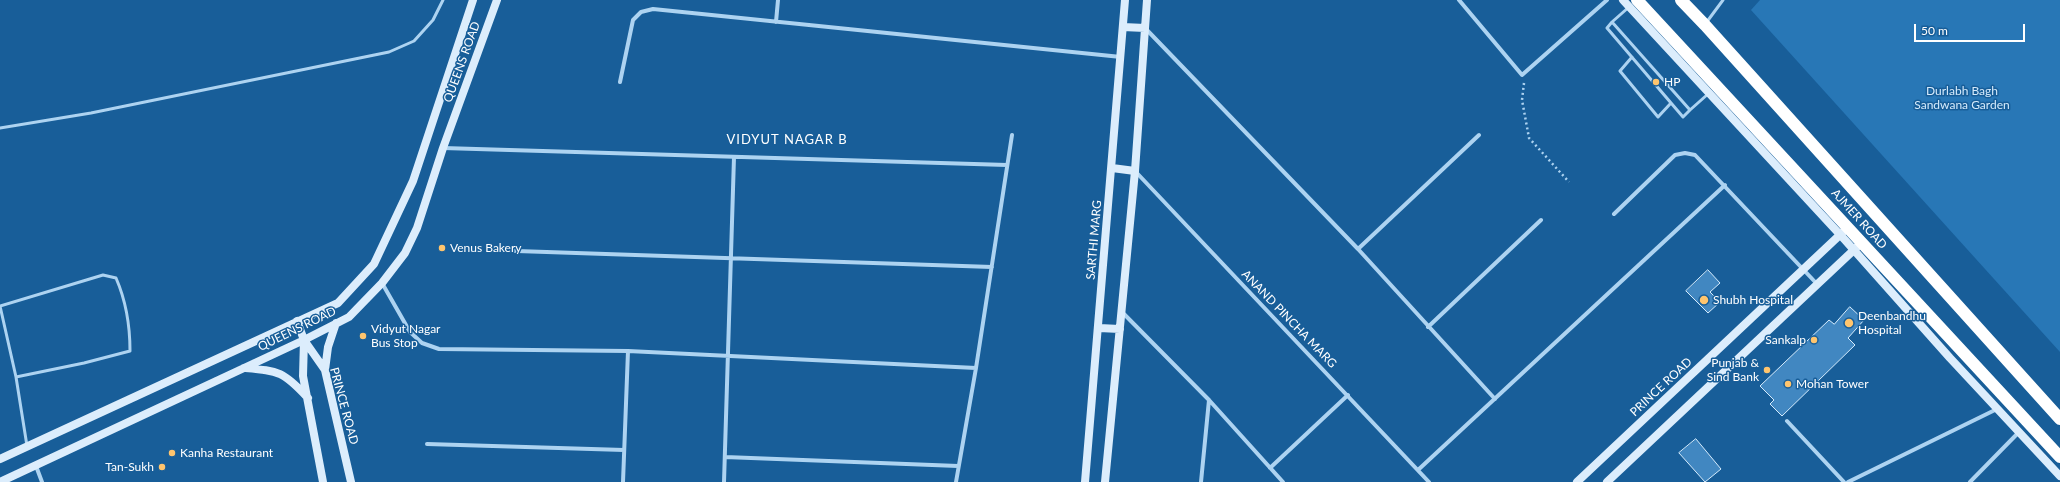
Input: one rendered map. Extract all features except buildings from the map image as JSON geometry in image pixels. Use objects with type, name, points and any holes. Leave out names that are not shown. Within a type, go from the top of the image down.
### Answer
[{"type":"highway","name":"AJMER ROAD","points":[[1681,0],[1705,24],[2060,419]]},
{"type":"highway","name":"AJMER ROAD","points":[[1631,2],[1858,246],[2060,456]]},
{"type":"street","name":"QUEENS ROAD","points":[[0,459],[338,303],[374,264],[413,181],[473,0]]},
{"type":"street","name":"QUEENS ROAD","points":[[0,482],[304,340],[348,317],[382,283],[405,253],[417,228],[443,148],[497,0]]},
{"type":"street","points":[[776,22],[778,0]]},
{"type":"street","name":"SARTHI MARG","points":[[1085,482],[1126,0]]},
{"type":"street","points":[[1105,482],[1135,171],[1147,0]]},
{"type":"street","points":[[1458,0],[1522,74],[1607,0]]},
{"type":"street","points":[[620,82],[633,20],[641,12],[653,9],[1109,57],[1121,57]]},
{"type":"street","points":[[1123,27],[1145,28],[1358,248],[1428,327],[1495,399]]},
{"type":"street","points":[[956,482],[976,368],[1012,135]]},
{"type":"street","points":[[1358,248],[1479,135]]},
{"type":"street","points":[[443,148],[1007,165]]},
{"type":"street","points":[[1614,214],[1675,156],[1685,153],[1695,155],[1817,284]]},
{"type":"street","points":[[724,482],[734,157]]},
{"type":"street","points":[[1112,168],[1135,171]]},
{"type":"street","name":"ANAND PINCHA MARG","points":[[1135,171],[1429,482]]},
{"type":"street","points":[[1418,470],[1725,185]]},
{"type":"street","points":[[1428,327],[1541,220]]},
{"type":"street","name":"PRINCE ROAD","points":[[1576,482],[1844,231]]},
{"type":"street","points":[[1607,482],[1858,246],[1997,409],[2060,476]]},
{"type":"street","points":[[487,250],[992,267]]},
{"type":"street","points":[[382,283],[410,332],[422,343],[439,349],[628,351],[976,368]]},
{"type":"street","points":[[1121,311],[1209,400],[1282,482]]},
{"type":"street","points":[[297,321],[304,340],[303,376],[323,482]]},
{"type":"street","points":[[324,370],[328,347],[336,323]]},
{"type":"street","points":[[1099,328],[1120,329]]},
{"type":"street","name":"PRINCE ROAD","points":[[304,340],[324,370],[351,482]]},
{"type":"street","points":[[623,482],[628,351]]},
{"type":"street","points":[[244,368],[276,371],[292,381],[308,398]]},
{"type":"street","points":[[1270,468],[1348,395]]},
{"type":"street","points":[[1201,482],[1209,400]]},
{"type":"street","points":[[1848,482],[1997,409]]},
{"type":"street","points":[[1788,421],[1844,482]]},
{"type":"street","points":[[1970,482],[2019,432]]},
{"type":"street","points":[[428,444],[624,450]]},
{"type":"street","points":[[725,457],[958,466]]},
{"type":"street","points":[[35,465],[42,482]]},
{"type":"lane","points":[[0,128],[92,113],[389,52],[414,40],[434,20],[443,0]]},
{"type":"lane","points":[[1705,24],[1723,0]]},
{"type":"lane","points":[[1631,2],[1607,28],[1683,118],[1712,89]]},
{"type":"lane","points":[[1612,22],[1690,110]]},
{"type":"lane","points":[[1632,57],[1620,71],[1658,116],[1671,103]]},
{"type":"lane","points":[[16,377],[84,363],[130,351],[130,334],[126,311],[121,290],[116,278],[103,275],[0,305],[16,377],[27,447]]},
{"type":"path","points":[[1525,72],[1522,100],[1529,138],[1569,182]]},
{"type":"green space","name":"Durlabh Bagh Sandwana Garden","points":[[1760,0],[2060,0],[2060,352],[1751,10]]},
{"type":"place","name":"HP","points":[[1656,82]]},
{"type":"place","name":"Venus Bakery","points":[[442,248]]},
{"type":"place","name":"Shubh Hospital","points":[[1704,300]]},
{"type":"place","name":"Deenbandhu Hospital","points":[[1849,323]]},
{"type":"place","name":"Vidyut Nagar Bus Stop","points":[[363,336]]},
{"type":"place","name":"Sankalp","points":[[1814,340]]},
{"type":"place","name":"Punjab & Sind Bank","points":[[1767,370]]},
{"type":"place","name":"Mohan Tower","points":[[1788,384]]},
{"type":"place","name":"Kanha Restaurant","points":[[172,453]]},
{"type":"place","name":"Tan-Sukh","points":[[162,467]]},
{"type":"district","name":"VIDYUT NAGAR B","points":[[787,140]]}]
